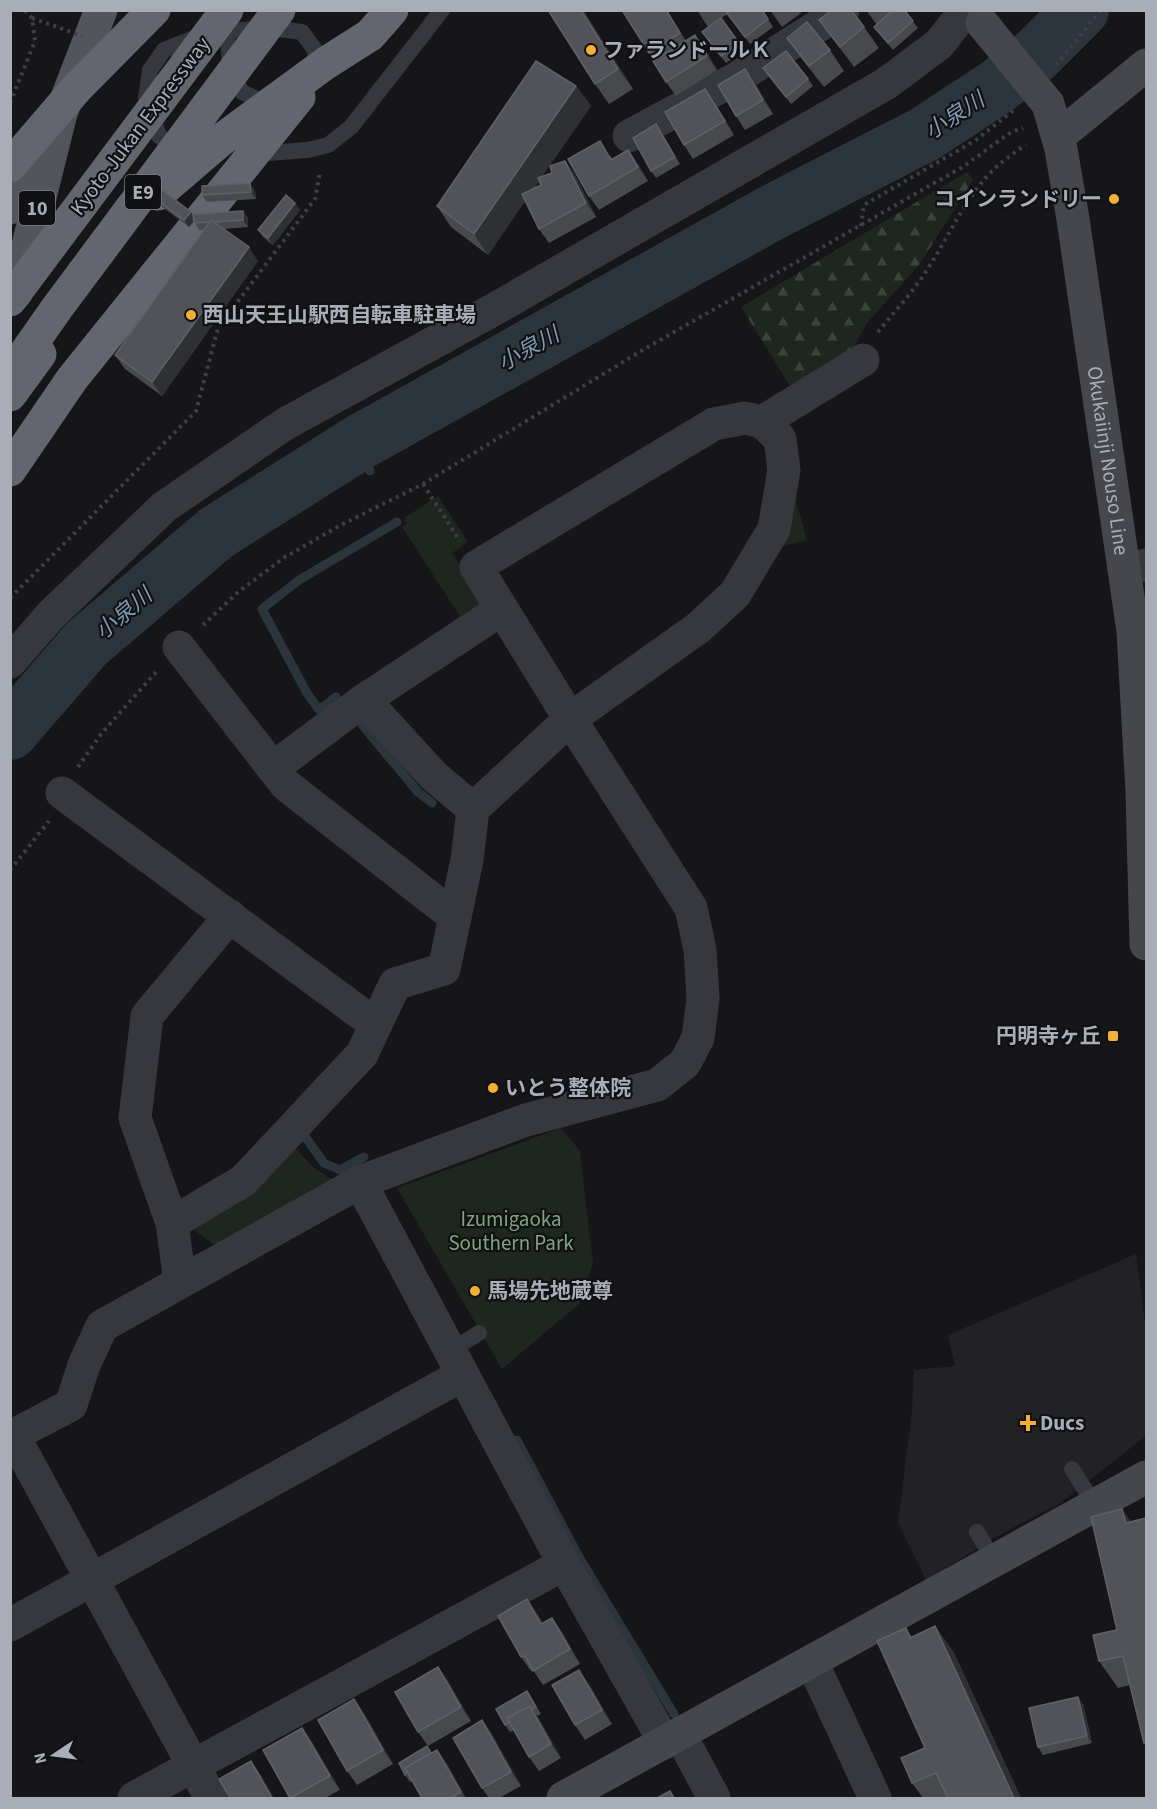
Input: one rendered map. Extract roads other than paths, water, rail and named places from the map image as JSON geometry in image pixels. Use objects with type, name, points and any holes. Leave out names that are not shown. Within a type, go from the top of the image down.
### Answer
[{"type":"highway","points":[[10,166],[76,88],[154,10]]},
{"type":"highway","name":"Kyoto-Jukan Expressway","points":[[10,375],[57,308],[279,10]]},
{"type":"highway","points":[[10,470],[72,380],[366,10]]},
{"type":"highway","points":[[10,395],[149,201],[221,140],[326,63],[370,35],[392,10]]},
{"type":"highway","name":"Kyoto-Jukan Expressway","points":[[12,302],[226,21]]},
{"type":"main road","points":[[972,15],[1053,120],[1146,65]]},
{"type":"main road","name":"10","points":[[12,302],[61,113],[93,24]]},
{"type":"main road","name":"10","points":[[10,208],[61,113]]},
{"type":"main road","name":"Okukaiinji Nouso Line","points":[[1053,120],[1135,567],[1133,631],[1145,868],[1146,944]]},
{"type":"main road","points":[[563,1798],[1146,1477]]},
{"type":"street","points":[[629,136],[736,78],[843,10]]},
{"type":"street","points":[[10,662],[51,615],[164,507],[275,430],[493,310],[886,83],[939,44],[972,15]]},
{"type":"street","points":[[762,422],[870,347]]},
{"type":"street","points":[[172,1223],[243,1181],[362,1054],[395,984],[444,969],[467,860],[473,809],[570,719],[698,628],[735,594],[774,529],[784,470],[780,439],[762,422],[745,418],[714,424],[476,567],[570,719],[691,908],[700,950],[702,989],[698,1038],[685,1063],[657,1085],[526,1120],[360,1182],[102,1326],[84,1365],[70,1405],[12,1436],[211,1798]]},
{"type":"street","points":[[273,768],[363,700],[502,609]]},
{"type":"street","points":[[179,647],[286,785],[455,917]]},
{"type":"street","points":[[363,700],[434,776],[473,809]]},
{"type":"street","points":[[62,793],[375,1024]]},
{"type":"street","points":[[180,1282],[172,1223],[135,1118],[147,1016],[230,916]]},
{"type":"street","points":[[360,1182],[564,1564],[672,1738],[714,1798]]},
{"type":"street","points":[[10,1625],[92,1580],[456,1363]]},
{"type":"street","points":[[134,1798],[564,1564]]},
{"type":"street","points":[[812,1662],[875,1798]]},
{"type":"lane","points":[[226,21],[231,72],[242,92],[267,106],[288,108],[307,97],[317,76],[315,50],[302,32],[226,21],[210,32],[187,39],[164,50],[150,70],[146,98],[159,136],[183,153],[262,154],[308,150],[328,145],[351,127],[442,10]]},
{"type":"lane","points":[[456,1363],[478,1333]]},
{"type":"lane","points":[[1072,1469],[1095,1505]]},
{"type":"lane","points":[[977,1532],[994,1561]]},
{"type":"waterway","name":"小泉川","points":[[10,732],[86,644],[216,533],[360,442],[775,211],[925,134],[998,86],[1036,55],[1081,10]]},
{"type":"waterway","points":[[360,442],[370,471]]},
{"type":"waterway","points":[[336,697],[319,710],[307,693],[262,609],[299,580],[397,522]]},
{"type":"waterway","points":[[363,726],[418,792],[432,803]]},
{"type":"waterway","points":[[306,1138],[324,1163],[340,1170],[364,1157]]},
{"type":"waterway","points":[[517,1440],[579,1557],[674,1714]]},
{"type":"place","name":"ファランドールＫ","points":[[591,50]]},
{"type":"place","name":"コインランドリー","points":[[1114,199]]},
{"type":"place","name":"西山天王山駅西自転車駐車場","points":[[191,315]]},
{"type":"place","name":"円明寺ヶ丘","points":[[1113,1036]]},
{"type":"place","name":"いとう整体院","points":[[493,1088]]},
{"type":"place","name":"馬場先地蔵尊","points":[[475,1291]]},
{"type":"place","name":"Ducs","points":[[1028,1423]]},
{"type":"park label","name":"Izumigaoka Southern Park","points":[[511,1231]]}]
